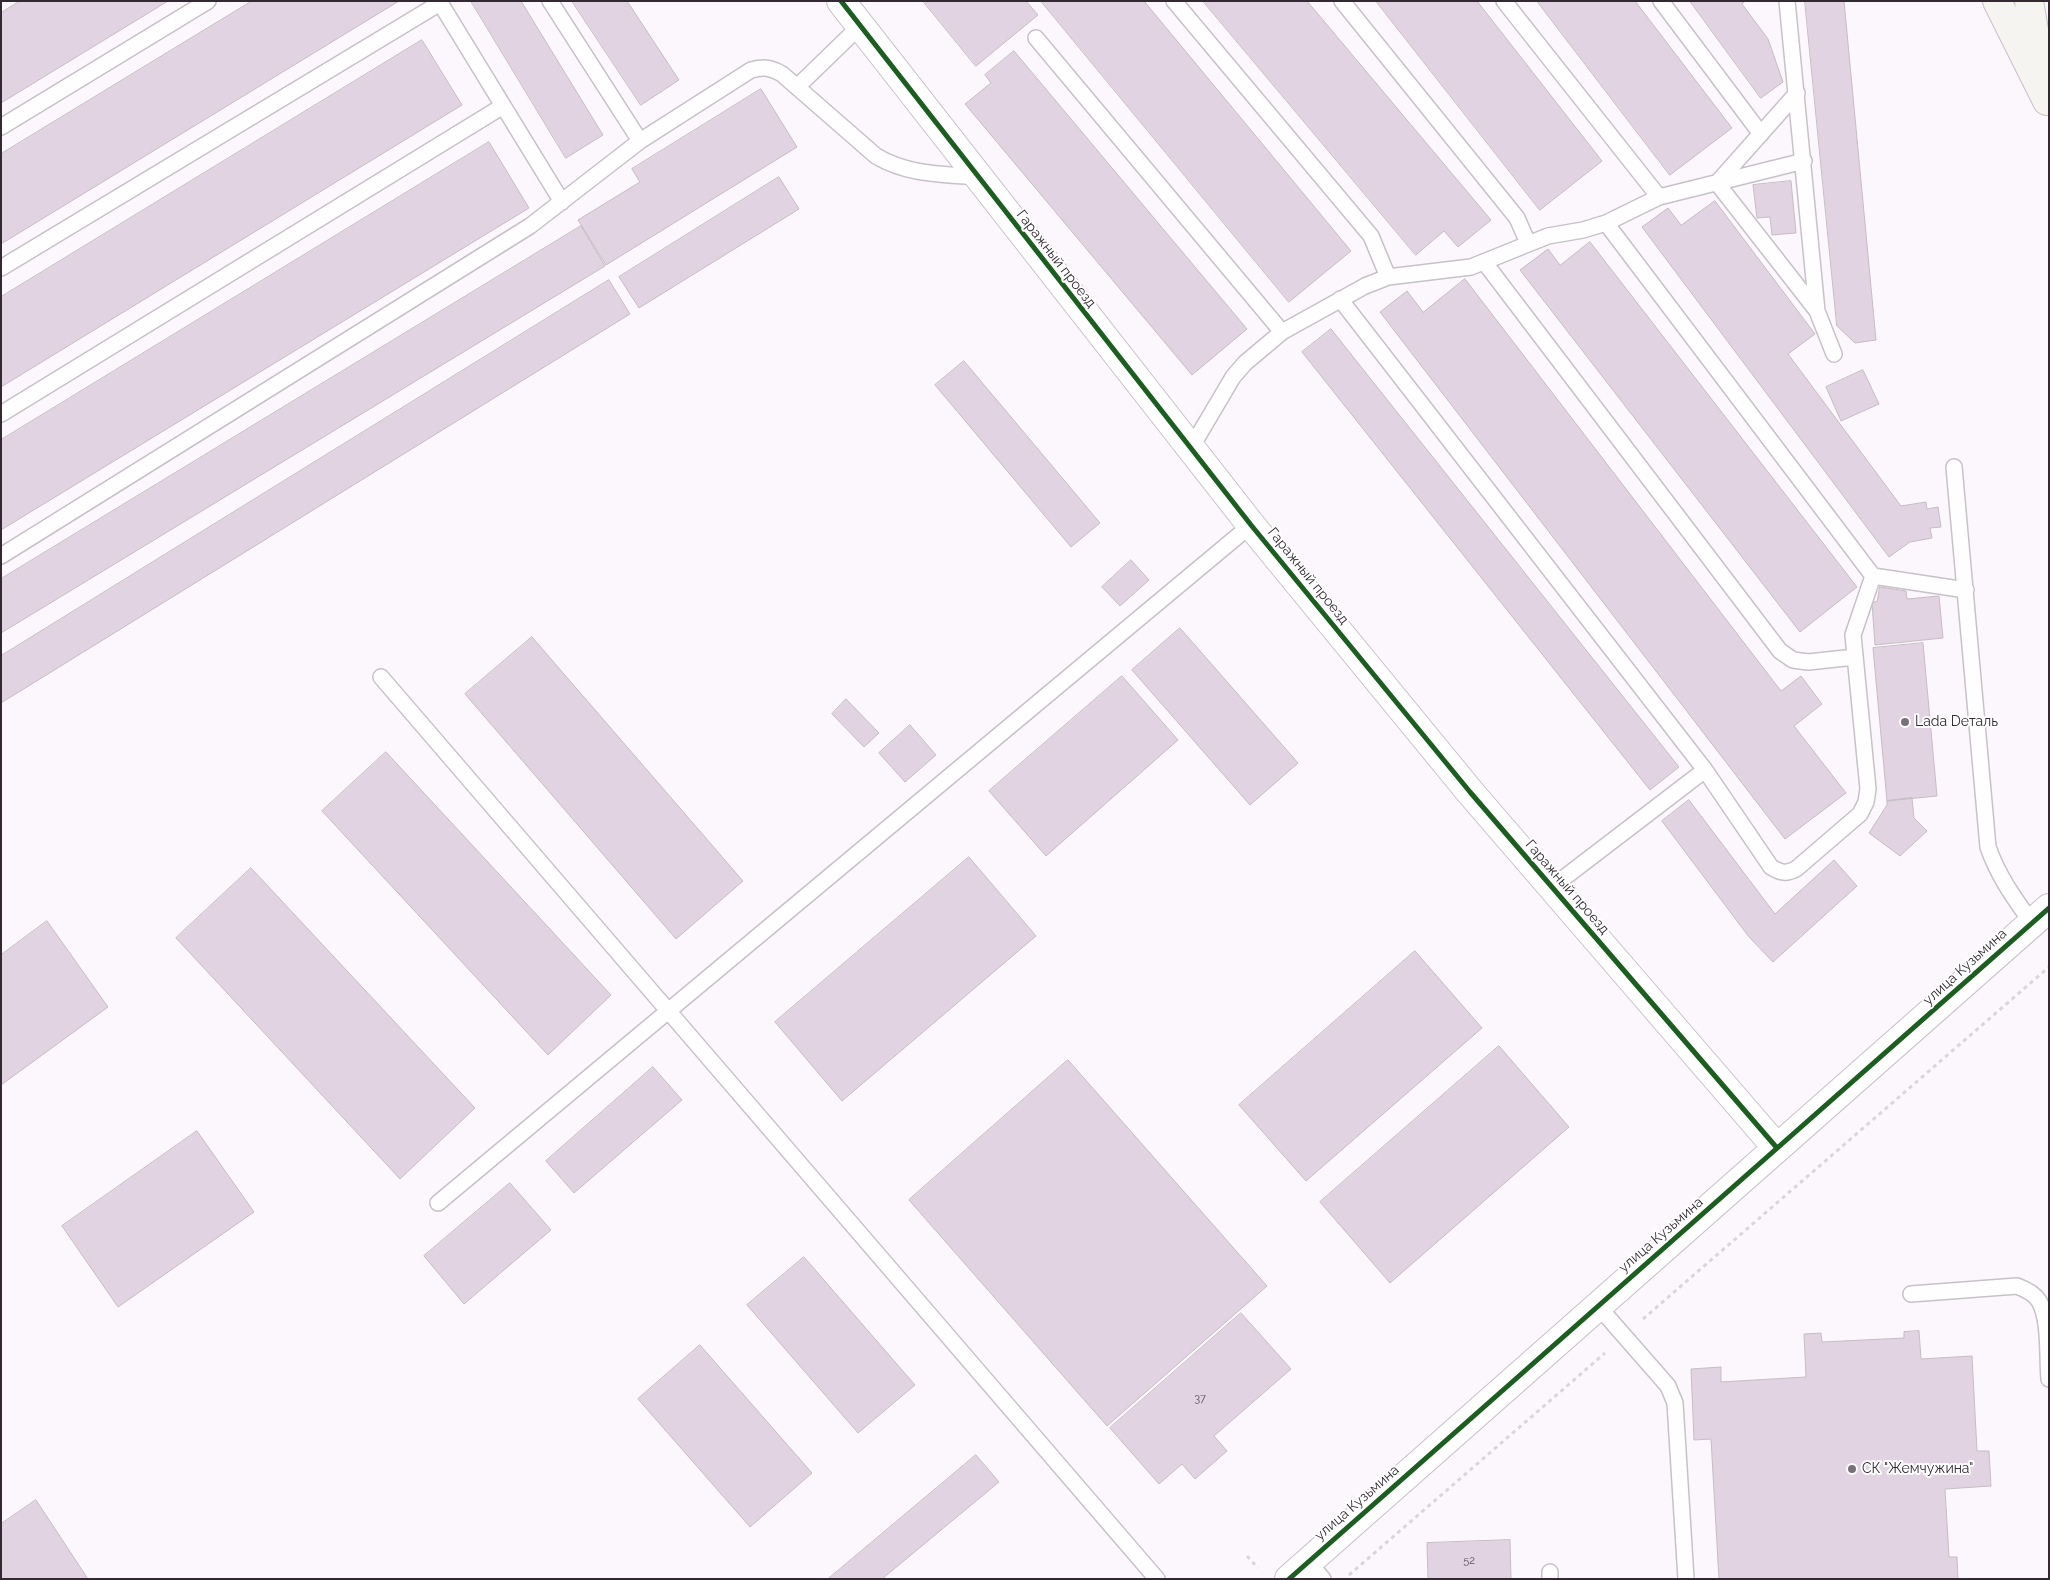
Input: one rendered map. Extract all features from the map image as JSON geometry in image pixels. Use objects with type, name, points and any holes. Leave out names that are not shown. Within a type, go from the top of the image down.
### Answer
[{"type":"main road","points":[[1997,1],[2048,105]]},
{"type":"main road","points":[[2029,1],[2048,105]]},
{"type":"street","name":"Гаражный проезд","points":[[841,1],[977,178],[1251,525],[1470,792],[1777,1148]]},
{"type":"street","name":"улица Кузьмина","points":[[1307,1573],[1598,1306],[2040,915]]},
{"type":"lane","points":[[1,127],[208,1]]},
{"type":"lane","points":[[550,1],[640,141]]},
{"type":"lane","points":[[1174,1],[1371,236],[1388,277]]},
{"type":"lane","points":[[1342,1],[1517,218],[1528,242]]},
{"type":"lane","points":[[1504,1],[1658,197]]},
{"type":"lane","points":[[1661,1],[1761,134]]},
{"type":"lane","points":[[1787,1],[1798,93],[1817,311]]},
{"type":"lane","points":[[1,268],[439,2],[562,202]]},
{"type":"lane","points":[[797,87],[860,26]]},
{"type":"lane","points":[[1036,38],[1282,332]]},
{"type":"lane","points":[[1,556],[530,226],[640,141],[751,70],[763,67],[773,69],[797,87],[876,156],[893,166],[911,172],[977,178]]},
{"type":"lane","points":[[1717,183],[1798,93]]},
{"type":"lane","points":[[1,414],[503,106]]},
{"type":"lane","points":[[1191,448],[1233,377],[1245,363],[1282,332],[1340,299],[1388,277],[1458,270],[1486,263],[1528,242],[1606,222],[1658,197],[1804,161]]},
{"type":"lane","points":[[1717,183],[1817,311],[1834,354]]},
{"type":"lane","points":[[1606,222],[1873,576],[1966,590]]},
{"type":"lane","points":[[1486,263],[1780,652],[1793,660],[1808,662],[1855,658]]},
{"type":"lane","points":[[1340,299],[1705,770],[1771,867],[1780,872],[1788,873],[1796,869],[1860,814],[1866,802],[1868,790],[1853,634],[1873,576]]},
{"type":"lane","points":[[1954,467],[1988,847],[1995,869],[2004,885],[2040,915]]},
{"type":"lane","points":[[438,1203],[1251,525]]},
{"type":"lane","points":[[381,677],[1157,1579]]},
{"type":"lane","points":[[1552,887],[1705,770]]},
{"type":"lane","points":[[1911,1294],[2017,1286],[2028,1291],[2039,1301],[2045,1317],[2049,1379]]},
{"type":"lane","points":[[1598,1306],[1668,1386],[1675,1403],[1686,1579]]},
{"type":"path","points":[[1345,1579],[2049,967]]},
{"type":"building","points":[[20,1],[168,1],[1,103],[1,13]]},
{"type":"building","points":[[252,1],[399,1],[1,244],[1,154]]},
{"type":"building","points":[[471,1],[521,1],[603,135],[566,158]]},
{"type":"building","points":[[572,1],[627,1],[679,80],[641,105]]},
{"type":"building","points":[[923,1],[1026,1],[1038,15],[976,66]]},
{"type":"building","points":[[1041,1],[1144,1],[1351,251],[1289,302]]},
{"type":"building","points":[[1203,1],[1307,1],[1491,220],[1458,247],[1444,231],[1416,255]]},
{"type":"building","points":[[1376,1],[1477,1],[1602,161],[1540,210]]},
{"type":"building","points":[[1537,1],[1635,1],[1732,128],[1670,175]]},
{"type":"building","points":[[1690,1],[1745,1],[1742,4],[1768,39],[1783,82],[1761,98]]},
{"type":"building","points":[[1805,1],[1844,1],[1876,340],[1855,343],[1837,326]]},
{"type":"building","points":[[422,40],[462,105],[1,387],[1,297]]},
{"type":"building","points":[[1014,51],[1247,329],[1192,375],[965,104],[991,83],[985,75]]},
{"type":"building","points":[[761,89],[797,147],[606,265],[578,220],[640,182],[632,169]]},
{"type":"building","points":[[489,142],[529,208],[1,530],[1,440]]},
{"type":"building","points":[[779,177],[799,209],[639,308],[619,277]]},
{"type":"building","points":[[1791,181],[1796,233],[1772,235],[1770,217],[1757,218],[1753,185]]},
{"type":"building","points":[[1715,201],[1815,334],[1788,354],[1901,506],[1926,502],[1927,509],[1938,507],[1941,527],[1930,528],[1932,538],[1910,542],[1889,557],[1642,227],[1668,208],[1681,225]]},
{"type":"building","points":[[581,226],[605,266],[1,633],[1,579]]},
{"type":"building","points":[[1590,242],[1857,587],[1800,632],[1520,270],[1548,249],[1560,265]]},
{"type":"building","points":[[1465,279],[1781,691],[1801,676],[1822,704],[1794,726],[1846,793],[1785,839],[1380,312],[1407,291],[1423,312]]},
{"type":"building","points":[[609,280],[630,314],[1,703],[1,656]]},
{"type":"building","points":[[1331,329],[1679,767],[1650,790],[1302,352]]},
{"type":"building","points":[[964,361],[1100,523],[1071,547],[935,385]]},
{"type":"building","points":[[1863,370],[1879,404],[1841,421],[1826,387]]},
{"type":"building","points":[[1131,560],[1149,580],[1120,606],[1102,587]]},
{"type":"building","points":[[1880,587],[1906,591],[1907,599],[1939,596],[1943,638],[1875,645],[1872,603],[1877,601]]},
{"type":"building","points":[[1180,628],[1298,763],[1250,805],[1132,670]]},
{"type":"building","points":[[532,637],[743,881],[676,939],[465,694]]},
{"type":"building","name":"Lada Dеталь","points":[[1923,643],[1937,796],[1887,801],[1873,648]]},
{"type":"building","points":[[1122,676],[1178,740],[1046,856],[989,791]]},
{"type":"building","points":[[846,699],[879,733],[864,747],[832,714]]},
{"type":"building","points":[[910,725],[936,755],[905,782],[879,753]]},
{"type":"building","points":[[386,752],[611,995],[548,1055],[322,811]]},
{"type":"building","points":[[1912,798],[1914,818],[1927,831],[1900,856],[1869,833],[1887,805],[1887,801]]},
{"type":"building","points":[[1689,800],[1775,914],[1834,860],[1857,886],[1773,962],[1749,937],[1662,821]]},
{"type":"building","points":[[969,857],[1036,936],[842,1101],[775,1022]]},
{"type":"building","points":[[251,868],[475,1108],[400,1179],[176,938]]},
{"type":"building","points":[[47,921],[108,1007],[1,1085],[1,955]]},
{"type":"building","points":[[1415,951],[1482,1028],[1306,1181],[1239,1105]]},
{"type":"building","points":[[1499,1046],[1569,1127],[1390,1283],[1320,1202]]},
{"type":"building","points":[[1068,1060],[1267,1286],[1107,1426],[909,1200]]},
{"type":"building","points":[[653,1067],[682,1100],[574,1193],[546,1161]]},
{"type":"building","points":[[197,1131],[254,1212],[118,1307],[62,1226]]},
{"type":"building","points":[[510,1183],[551,1230],[464,1304],[424,1256]]},
{"type":"building","points":[[804,1257],[915,1385],[858,1433],[747,1305]]},
{"type":"building","points":[[1241,1313],[1291,1369],[1214,1436],[1227,1451],[1195,1479],[1182,1464],[1159,1484],[1110,1428]]},
{"type":"building","name":"СК \"Жемчужина\"","points":[[1919,1331],[1921,1359],[1972,1356],[1977,1451],[1989,1451],[1991,1486],[1945,1489],[1949,1557],[1957,1557],[1958,1579],[1719,1579],[1711,1439],[1694,1440],[1691,1369],[1721,1367],[1721,1382],[1806,1377],[1804,1334],[1821,1333],[1822,1342],[1904,1338],[1904,1332]]},
{"type":"building","points":[[700,1345],[812,1473],[750,1527],[638,1399]]},
{"type":"building","points":[[976,1455],[999,1482],[882,1579],[828,1579]]},
{"type":"building","points":[[36,1500],[88,1579],[1,1579],[1,1524]]},
{"type":"building","points":[[1510,1540],[1511,1579],[1428,1579],[1427,1543]]},
{"type":"cycle path","points":[[841,1],[1251,525],[1470,792],[1777,1148]]},
{"type":"cycle path","points":[[1289,1579],[2049,908]]},
{"type":"place","name":"Lada Dеталь","points":[[1905,722]]},
{"type":"place","name":"СК \"Жемчужина\"","points":[[1852,1469]]}]
